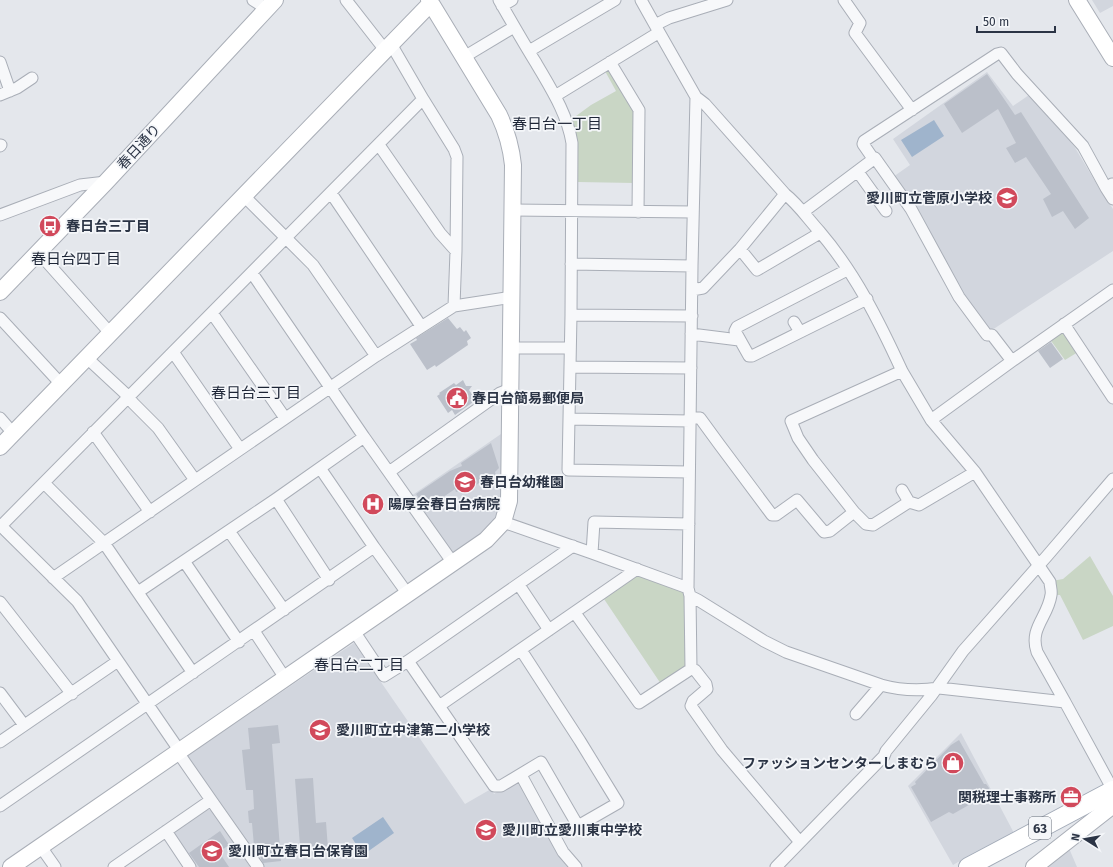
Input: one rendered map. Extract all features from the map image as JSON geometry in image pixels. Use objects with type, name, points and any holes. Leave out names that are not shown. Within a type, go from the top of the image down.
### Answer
[{"type":"main road","name":"63","points":[[968,867],[1113,790]]},
{"type":"street","points":[[253,0],[271,5]]},
{"type":"street","points":[[346,0],[388,47],[423,99],[454,149],[457,157],[454,306]]},
{"type":"street","points":[[512,0],[500,3],[564,113],[570,128],[572,143],[568,470],[689,472]]},
{"type":"street","points":[[529,51],[615,0]]},
{"type":"street","points":[[642,0],[696,97],[705,104],[825,238],[867,299],[879,320],[902,371],[931,420],[974,472],[1050,582],[1051,594],[1034,634],[1034,643],[1037,652],[1113,790]]},
{"type":"street","points":[[555,96],[610,62],[657,29],[669,18],[727,0]]},
{"type":"street","points":[[844,0],[860,23],[855,33],[912,110]]},
{"type":"street","points":[[1077,0],[1113,58]]},
{"type":"street","points":[[0,447],[88,358],[430,2],[499,115],[507,132],[512,149],[512,297],[509,501],[503,522],[486,540],[10,867]]},
{"type":"street","name":"春日通り","points":[[0,291],[106,182],[271,5]]},
{"type":"street","points":[[464,57],[514,27]]},
{"type":"street","points":[[1012,361],[992,335],[987,335],[959,298],[911,209],[875,158],[872,157],[863,144],[864,141],[997,54],[1001,53],[1017,74],[1083,146],[1110,186],[1113,198]]},
{"type":"street","points":[[0,62],[5,93],[17,88],[32,78]]},
{"type":"street","points":[[610,62],[639,110],[638,212]]},
{"type":"street","points":[[691,669],[689,592],[689,472],[696,97]]},
{"type":"street","points":[[258,867],[77,601],[1,528],[93,432],[287,238],[423,99]]},
{"type":"street","points":[[379,144],[440,233],[456,251]]},
{"type":"street","points":[[803,212],[875,158]]},
{"type":"street","points":[[858,172],[886,211]]},
{"type":"street","points":[[0,216],[80,185],[106,182]]},
{"type":"street","points":[[331,193],[421,326]]},
{"type":"street","points":[[692,290],[702,288],[740,249],[785,194]]},
{"type":"street","points":[[244,196],[313,265],[376,356]]},
{"type":"street","points":[[512,210],[693,212]]},
{"type":"street","points":[[740,249],[757,270],[820,233]]},
{"type":"street","points":[[38,252],[111,334]]},
{"type":"street","points":[[571,264],[692,266]]},
{"type":"street","points":[[847,270],[737,327],[735,331],[749,356],[752,356],[867,299]]},
{"type":"street","points":[[252,273],[364,437],[453,563]]},
{"type":"street","points":[[931,420],[1113,290]]},
{"type":"street","points":[[53,578],[421,326],[454,306],[512,297]]},
{"type":"street","points":[[212,313],[285,418]]},
{"type":"street","points":[[571,314],[692,316]]},
{"type":"street","points":[[0,318],[61,384]]},
{"type":"street","points":[[794,322],[800,332]]},
{"type":"street","points":[[1064,324],[1113,398]]},
{"type":"street","points":[[691,334],[739,340]]},
{"type":"street","points":[[511,348],[570,348]]},
{"type":"street","points":[[173,352],[240,449]]},
{"type":"street","points":[[88,358],[129,397],[158,428],[195,480]]},
{"type":"street","points":[[570,367],[691,368]]},
{"type":"street","points":[[902,371],[788,418],[798,438],[816,458],[854,512],[866,524],[873,525],[909,502]]},
{"type":"street","points":[[389,472],[500,393],[510,389]]},
{"type":"street","points":[[0,418],[13,433]]},
{"type":"street","points":[[569,419],[700,418],[719,444],[754,486],[772,514],[776,515],[798,500],[824,532],[830,531],[854,512]]},
{"type":"street","points":[[93,432],[150,512]]},
{"type":"street","points":[[138,592],[276,499],[364,437]]},
{"type":"street","points":[[320,468],[407,593]]},
{"type":"street","points":[[902,490],[909,502],[919,505],[974,472]]},
{"type":"street","points":[[776,867],[884,756],[886,751],[927,701],[963,651],[1113,480]]},
{"type":"street","points":[[44,483],[104,543],[193,673]]},
{"type":"street","points":[[276,499],[328,580]]},
{"type":"street","points":[[503,522],[637,569],[689,592],[698,600],[764,641],[786,652],[890,688],[935,689],[1065,702]]},
{"type":"street","points":[[592,553],[594,522],[689,524]]},
{"type":"street","points":[[229,531],[284,610]]},
{"type":"street","points":[[354,631],[384,676],[519,585],[573,546]]},
{"type":"street","points":[[0,806],[239,642],[374,547]]},
{"type":"street","points":[[184,561],[239,642]]},
{"type":"street","points":[[439,706],[637,569]]},
{"type":"street","points":[[519,585],[549,630]]},
{"type":"street","points":[[0,602],[72,694]]},
{"type":"street","points":[[575,613],[639,703],[691,669]]},
{"type":"street","points":[[254,631],[285,678]]},
{"type":"street","points":[[408,661],[494,786],[501,786],[541,762],[578,826],[618,803],[521,650]]},
{"type":"street","points":[[0,742],[118,661]]},
{"type":"street","points":[[691,669],[695,670],[706,684],[707,689],[693,701],[691,706],[722,750],[800,842]]},
{"type":"street","points":[[856,714],[881,685]]},
{"type":"street","points":[[0,693],[24,725]]},
{"type":"street","points":[[521,775],[563,852],[576,867]]},
{"type":"street","points":[[119,866],[128,857],[211,800]]},
{"type":"street","points":[[1034,867],[1113,805]]},
{"type":"street","points":[[166,832],[190,867]]},
{"type":"street","points":[[40,847],[55,867]]},
{"type":"shaded area","points":[[1092,0],[1113,0],[1113,6],[1100,13]]},
{"type":"shaded area","name":"愛川町立菅原小学校","points":[[987,72],[1013,106],[1029,95],[1074,146],[1113,209],[1113,251],[992,330],[985,328],[964,300],[893,177],[910,165],[893,139]]},
{"type":"shaded area","points":[[501,434],[501,493],[497,513],[493,521],[482,533],[452,554],[411,496]]},
{"type":"shaded area","name":"愛川町立中津第二小学校","points":[[354,643],[465,804],[491,789],[494,794],[514,781],[522,783],[570,867],[264,867],[187,756]]},
{"type":"shaded area","points":[[961,733],[1014,833],[975,852],[953,865],[908,786]]},
{"type":"shaded area","name":"愛川町立春日台保育園","points":[[206,809],[211,810],[250,867],[196,867],[174,835],[175,831]]},
{"type":"shaded area","points":[[1068,846],[1077,867],[1042,867]]},
{"type":"green space","points":[[610,68],[635,112],[634,183],[578,182],[578,145],[572,119],[591,105],[616,91],[605,71]]},
{"type":"green space","points":[[1060,331],[1066,331],[1078,352],[1065,360],[1049,338]]},
{"type":"green space","points":[[1090,556],[1113,596],[1113,626],[1083,640],[1060,595],[1055,595],[1052,581],[1063,579]]},
{"type":"green space","points":[[636,574],[686,593],[686,667],[661,684],[604,599]]},
{"type":"water","points":[[934,120],[944,136],[912,157],[901,140]]},
{"type":"water","points":[[383,817],[394,833],[363,855],[352,838]]},
{"type":"building","points":[[987,74],[1015,115],[1021,112],[1089,218],[1075,229],[1063,211],[1052,217],[1043,199],[1051,194],[1026,157],[1015,163],[1006,148],[1016,143],[998,109],[962,133],[944,104]]},
{"type":"building","points":[[448,318],[457,329],[460,327],[464,332],[466,330],[471,338],[467,341],[468,345],[436,367],[435,365],[427,370],[410,344],[417,340],[416,338]]},
{"type":"building","points":[[1051,342],[1063,359],[1050,368],[1038,351]]},
{"type":"building","name":"春日台簡易郵便局","points":[[463,380],[466,386],[472,386],[469,390],[476,400],[455,415],[452,410],[448,413],[437,396],[454,383],[456,385]]},
{"type":"building","points":[[491,443],[499,468],[495,472],[498,482],[478,484],[456,492],[455,489],[427,508],[425,507],[416,494],[450,471],[462,466],[461,463]]},
{"type":"building","points":[[278,725],[280,743],[272,744],[281,861],[263,863],[259,846],[254,846],[252,823],[249,823],[248,811],[254,809],[253,790],[246,790],[242,750],[250,749],[248,728]]},
{"type":"building","name":"ファッションセンターしまむら","points":[[959,740],[984,784],[986,784],[989,788],[988,794],[953,814],[949,812],[931,822],[911,787],[916,784],[915,782],[951,745]]},
{"type":"building","points":[[313,778],[316,823],[326,822],[328,849],[318,849],[322,855],[308,856],[307,845],[300,846],[295,779]]},
{"type":"building","points":[[220,831],[229,845],[219,852],[229,867],[199,867],[189,853]]},
{"type":"place","name":"愛川町立菅原小学校","points":[[1007,198]]},
{"type":"place","name":"春日台三丁目","points":[[50,226]]},
{"type":"place","name":"春日台簡易郵便局","points":[[457,398]]},
{"type":"place","name":"春日台幼稚園","points":[[465,482]]},
{"type":"place","name":"陽厚会春日台病院","points":[[373,504]]},
{"type":"place","name":"愛川町立中津第二小学校","points":[[320,730]]},
{"type":"place","name":"ファッションセンターしまむら","points":[[953,763]]},
{"type":"place","name":"関税理士事務所","points":[[1071,797]]},
{"type":"place","name":"愛川町立愛川東中学校","points":[[486,830]]},
{"type":"place","name":"愛川町立春日台保育園","points":[[212,851]]},
{"type":"district","name":"春日台一丁目","points":[[557,124]]},
{"type":"district","name":"春日台四丁目","points":[[76,259]]},
{"type":"district","name":"春日台三丁目","points":[[256,393]]},
{"type":"district","name":"春日台二丁目","points":[[359,665]]}]
